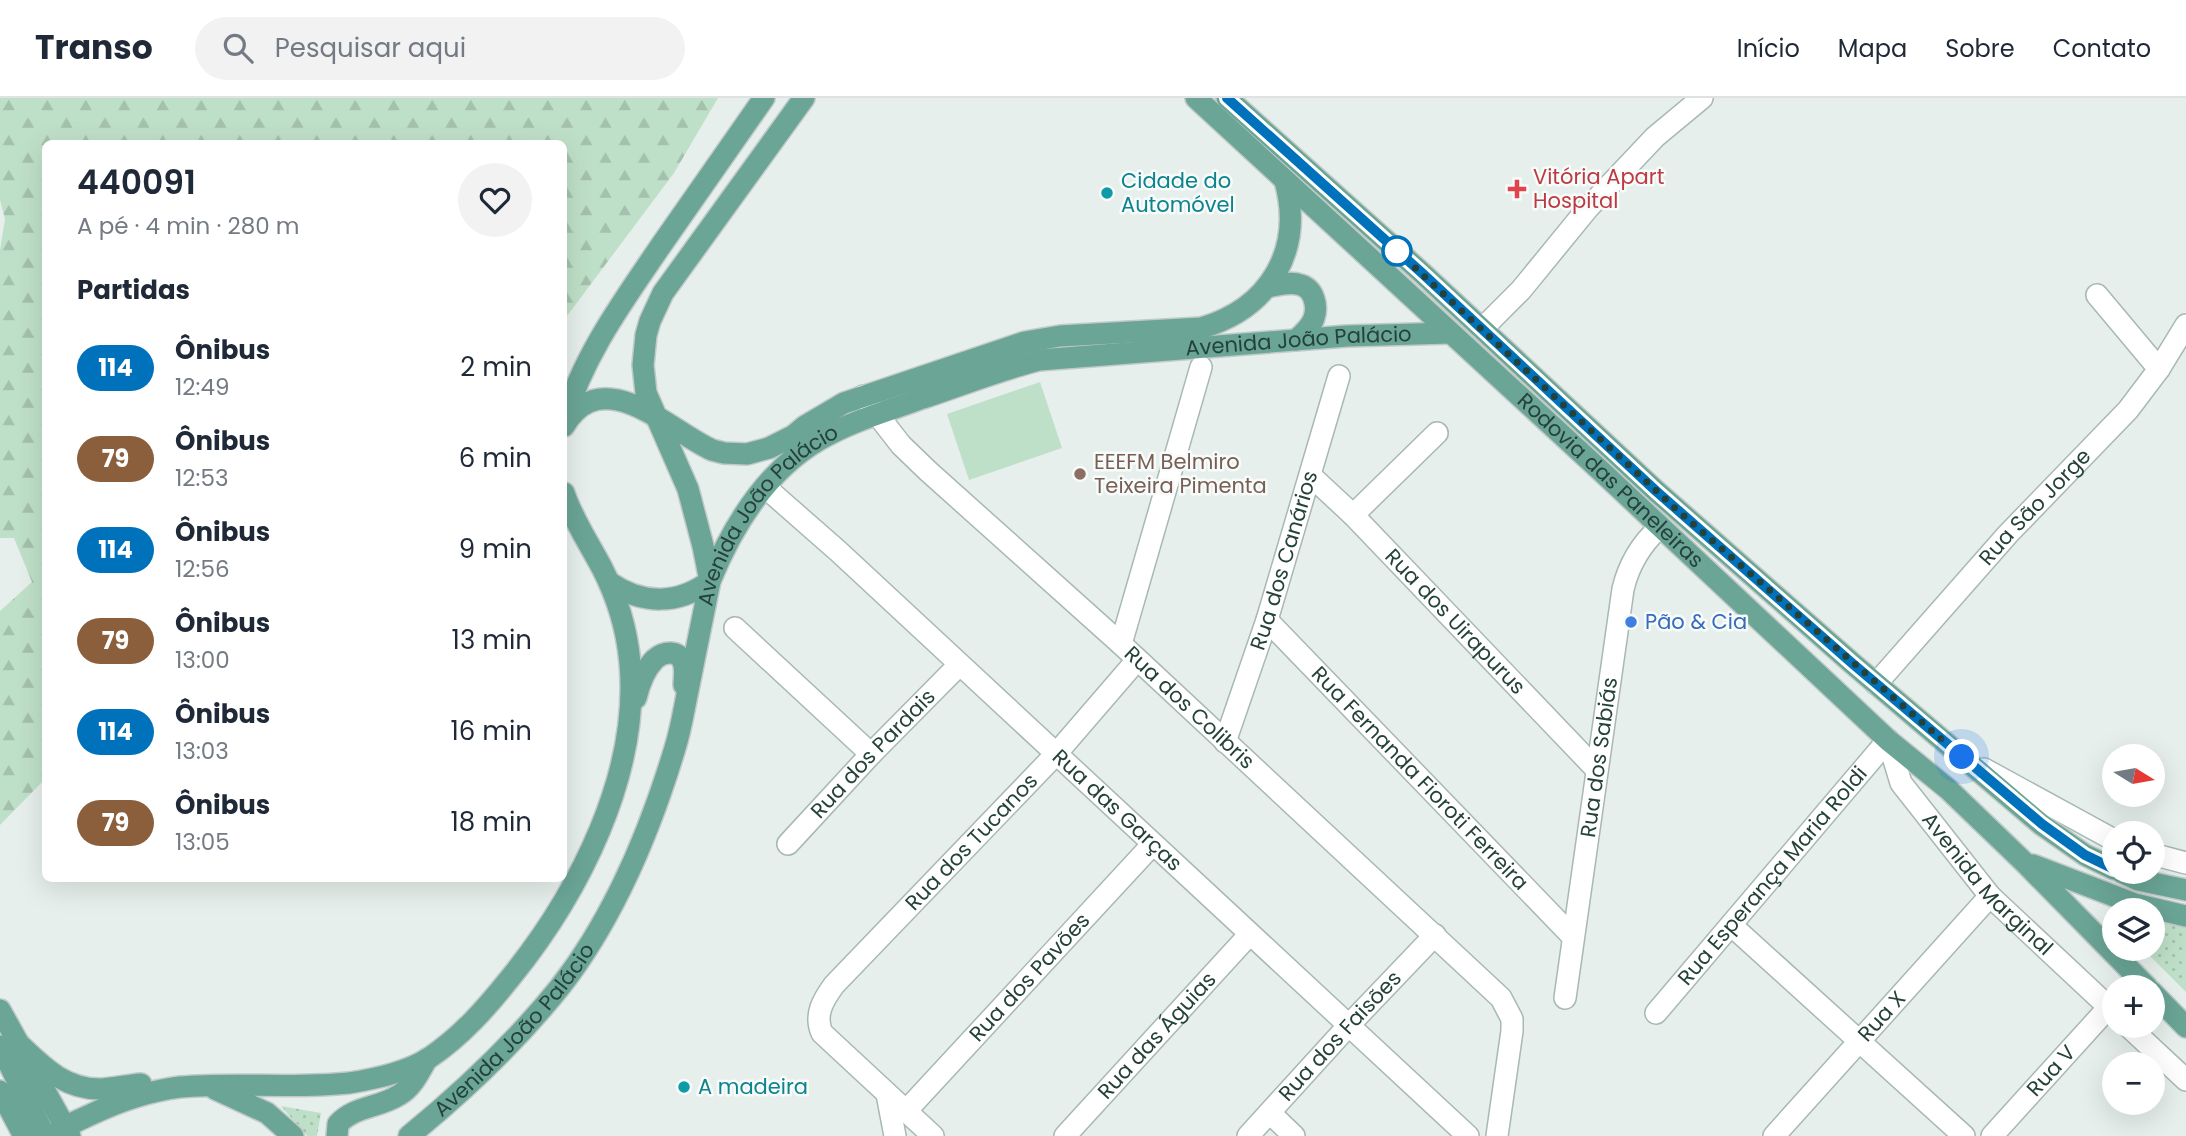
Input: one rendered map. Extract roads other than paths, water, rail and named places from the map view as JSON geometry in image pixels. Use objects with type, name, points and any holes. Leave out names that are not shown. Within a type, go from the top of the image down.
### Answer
[{"type":"main road","points":[[567,411],[583,371],[615,313],[764,98]]},
{"type":"main road","points":[[609,582],[634,596],[661,600],[687,595],[710,581],[688,489],[646,393],[643,365],[646,335],[663,293],[804,98]]},
{"type":"main road","name":"Rodovia das Paneleiras","points":[[1196,98],[1888,740],[1948,789],[2135,975]]},
{"type":"main road","name":"Rodovia das Paneleiras","points":[[1227,98],[1656,491],[1876,684],[2042,824],[2085,855],[2102,863]]},
{"type":"main road","name":"Avenida João Palácio","points":[[567,420],[581,407],[603,398],[626,401],[712,450],[747,454],[780,443],[824,414],[863,396],[1034,340],[1060,336],[1201,328],[1231,317],[1257,298],[1276,273],[1288,244],[1291,212],[1285,181]]},
{"type":"main road","points":[[1267,286],[1289,283],[1304,285],[1312,293],[1316,304],[1315,317],[1296,340]]},
{"type":"main road","name":"Avenida João Palácio","points":[[409,1136],[480,1075],[522,1032],[569,974],[594,937],[633,862],[676,746],[710,581],[737,525],[765,487],[788,462],[821,439],[878,415],[1003,370],[1040,360],[1296,340],[1450,333]]},
{"type":"main road","points":[[1640,508],[1656,491]]},
{"type":"main road","name":"Avenida João Palácio","points":[[63,1133],[121,1100],[178,1087],[349,1083],[396,1072],[427,1059],[474,1021],[519,967],[571,891],[600,831],[613,795],[628,731],[630,662],[622,617],[609,582],[576,524],[567,501]]},
{"type":"main road","points":[[628,731],[639,685],[653,661],[663,654],[676,654],[682,660],[685,670],[676,746]]},
{"type":"main road","points":[[2024,862],[2135,904],[2186,916]]},
{"type":"main road","points":[[2157,884],[2186,890]]},
{"type":"main road","points":[[2165,1005],[2186,1027]]},
{"type":"main road","points":[[0,1010],[10,1045],[45,1136]]},
{"type":"main road","points":[[10,1045],[52,1074],[76,1086],[102,1089],[153,1084],[178,1087]]},
{"type":"main road","points":[[10,1045],[63,1133]]},
{"type":"main road","points":[[337,1136],[338,1124],[344,1118],[390,1100],[405,1091],[427,1059]]},
{"type":"main road","points":[[207,1086],[267,1113],[293,1136]]},
{"type":"main road","points":[[0,1091],[24,1136]]},
{"type":"street","points":[[1482,329],[1521,289],[1588,208],[1655,136],[1702,98]]},
{"type":"street","points":[[2096,295],[2160,369]]},
{"type":"street","name":"Rua São Jorge","points":[[1876,684],[2008,534],[2128,411],[2160,369],[2186,325]]},
{"type":"street","points":[[1121,644],[1201,367]]},
{"type":"street","name":"Rua dos Canários","points":[[1225,743],[1267,620],[1339,376]]},
{"type":"street","name":"Rua dos Colibris","points":[[863,396],[901,445],[928,471],[1121,644],[1501,998],[1512,1019],[1497,1136]]},
{"type":"street","points":[[1353,515],[1437,433]]},
{"type":"street","name":"Rua dos Uirapurus","points":[[1311,476],[1353,515],[1597,770]]},
{"type":"street","name":"Rua das Garças","points":[[765,487],[838,551],[1468,1136]]},
{"type":"street","name":"Rua dos Sabiás","points":[[1565,998],[1626,576],[1642,545],[1660,527]]},
{"type":"street","name":"Rua Fernanda Fioroti Ferreira","points":[[1267,620],[1573,937]]},
{"type":"street","points":[[735,628],[870,754]]},
{"type":"street","name":"Rua dos Tucanos","points":[[887,1094],[822,1033],[819,1016],[822,1004],[834,985],[1056,754],[1137,660]]},
{"type":"street","name":"Rua dos Pardais","points":[[788,844],[870,754],[959,665]]},
{"type":"street","name":"Avenida Marginal","points":[[1888,740],[1901,783],[1990,896],[2102,1001]]},
{"type":"street","name":"Rua Esperança Maria Roldi","points":[[1656,1013],[1888,740]]},
{"type":"street","points":[[1962,757],[2102,833]]},
{"type":"street","name":"Rua dos Pavões","points":[[905,1111],[1152,845]]},
{"type":"street","points":[[2165,858],[2186,863]]},
{"type":"street","name":"Rua X","points":[[1774,1136],[1990,896]]},
{"type":"street","points":[[1731,925],[1964,1136]]},
{"type":"street","name":"Rua das Águias","points":[[1065,1136],[1249,934]]},
{"type":"street","name":"Rua dos Faisões","points":[[1248,1136],[1435,935]]},
{"type":"street","name":"Rua V","points":[[1992,1136],[2102,1020]]},
{"type":"street","points":[[2141,1038],[2186,1080]]},
{"type":"street","points":[[887,1094],[933,1136]]},
{"type":"street","points":[[887,1094],[895,1136]]},
{"type":"street","points":[[1270,1113],[1294,1136]]},
{"type":"place","name":"Vitória Apart Hospital","points":[[1517,189]]},
{"type":"place","name":"Cidade do Automóvel","points":[[1107,193]]},
{"type":"place","name":"EEEFM Belmiro Teixeira Pimenta","points":[[1080,474]]},
{"type":"place","name":"Pão & Cia","points":[[1631,622]]},
{"type":"place","name":"A madeira","points":[[684,1087]]}]
